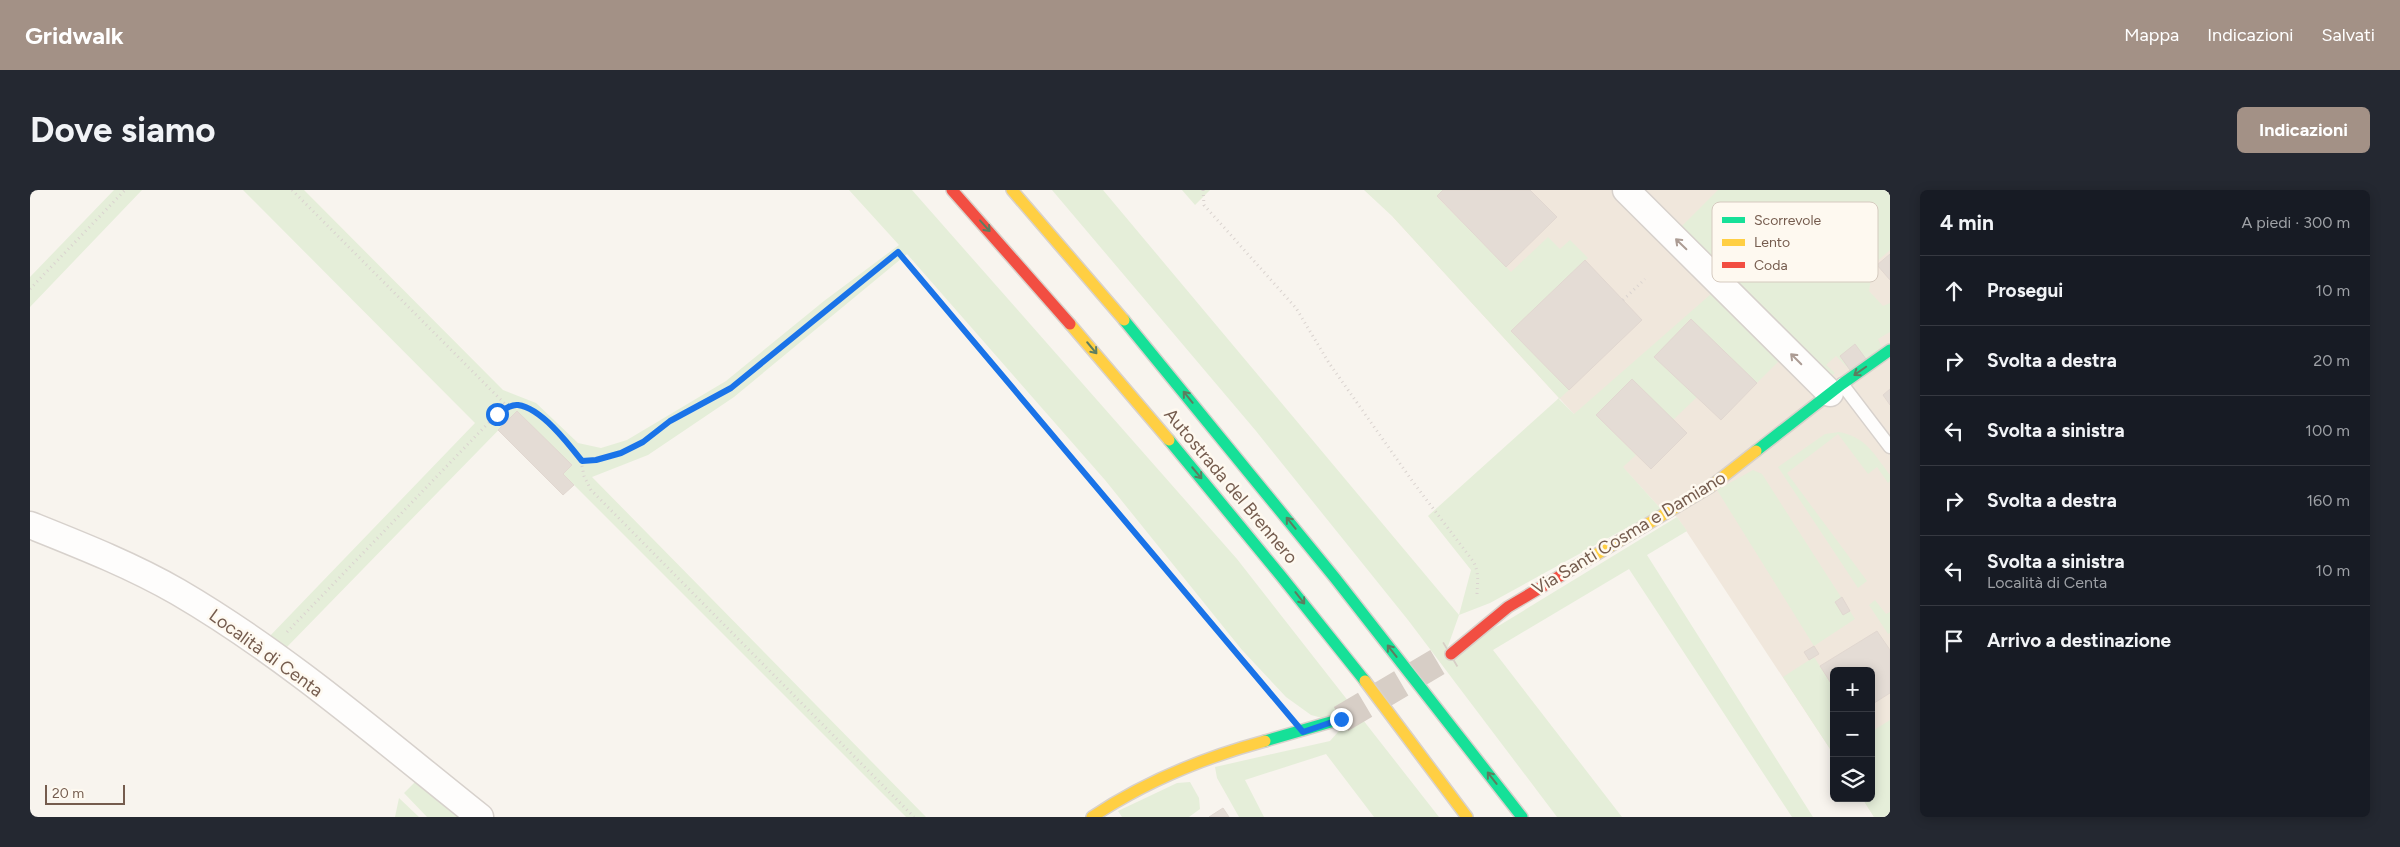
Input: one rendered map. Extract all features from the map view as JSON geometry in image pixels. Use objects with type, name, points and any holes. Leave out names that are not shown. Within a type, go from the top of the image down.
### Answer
[{"type":"main road","name":"Autostrada del Brennero","points":[[952,190],[1072,324],[1262,550],[1467,817]]},
{"type":"main road","name":"Autostrada del Brennero","points":[[1012,190],[1104,295],[1289,520],[1522,817]]},
{"type":"main road","name":"Via Santi Cosma e Damiano","points":[[1451,654],[1508,607],[1704,491],[1836,388],[1890,350]]},
{"type":"main road","points":[[1092,817],[1139,787],[1177,769],[1218,754],[1303,732],[1341,719]]},
{"type":"street","points":[[1626,190],[1712,271]]},
{"type":"street","points":[[1724,282],[1836,388]]},
{"type":"street","name":"Località di Centa","points":[[30,525],[101,554],[177,591],[270,651],[480,817]]},
{"type":"lane","points":[[1836,388],[1890,447]]},
{"type":"path","points":[[30,288],[125,190]]},
{"type":"path","points":[[292,190],[508,407]]},
{"type":"path","points":[[1203,190],[1204,205],[1296,308],[1328,363],[1412,482],[1473,561],[1478,569],[1479,581],[1476,608],[1485,626]]},
{"type":"path","points":[[582,461],[596,460],[621,453],[643,442],[670,421],[731,388],[898,252],[1303,732]]},
{"type":"path","points":[[1623,300],[1645,279]]},
{"type":"path","points":[[270,651],[497,414],[508,407],[518,405],[538,414],[582,461],[584,476],[592,490],[914,817]]},
{"type":"shaded area","points":[[1423,190],[1890,190],[1890,817],[1874,817],[1865,802],[1875,802],[1875,667],[1830,667],[1830,749],[1677,517],[1661,509],[1393,217]]},
{"type":"green space","points":[[114,190],[142,190],[30,307],[30,277]]},
{"type":"green space","points":[[243,190],[304,190],[503,390],[536,403],[578,443],[601,448],[627,440],[726,381],[824,301],[899,245],[849,190],[912,190],[1237,559],[1439,817],[1374,817],[1326,754],[1245,780],[1264,817],[1239,817],[1217,778],[1215,767],[1330,741],[1345,724],[1311,715],[1286,697],[1242,650],[1105,480],[907,254],[734,397],[648,455],[592,477],[926,817],[906,817],[563,474],[571,465],[517,411],[285,649],[267,639],[475,423]]},
{"type":"green space","points":[[1052,190],[1103,190],[1459,615],[1447,649],[1500,625],[1677,517],[1687,531],[1647,555],[1813,817],[1792,817],[1629,569],[1493,650],[1622,817],[1557,817],[1408,620],[1256,431]]},
{"type":"green space","points":[[1182,190],[1210,190],[1195,205]]},
{"type":"green space","points":[[1364,190],[1443,190],[1437,197],[1511,272],[1548,237],[1560,249],[1570,240],[1588,258],[1511,331],[1569,390],[1559,399],[1574,414],[1711,294],[1779,361],[1757,383],[1690,319],[1655,357],[1697,397],[1673,420],[1632,379],[1596,415],[1636,455],[1623,467],[1661,509],[1490,603],[1459,615],[1471,570],[1428,516],[1559,398],[1393,217]]},
{"type":"green space","points":[[1718,190],[1890,190],[1890,250],[1878,261],[1878,202],[1712,202],[1712,259],[1680,228]]},
{"type":"green space","points":[[1735,282],[1870,282],[1869,291],[1883,306],[1890,303],[1890,332],[1878,339],[1882,348],[1850,370],[1836,356],[1826,365],[1835,373],[1831,376]]},
{"type":"green space","points":[[1839,432],[1848,434],[1863,442],[1874,453],[1890,475],[1888,483],[1877,467],[1868,474],[1838,434],[1787,473],[1867,581],[1858,588],[1778,467],[1825,434]]},
{"type":"green space","points":[[1753,470],[1762,474],[1855,619],[1814,646],[1717,490]]},
{"type":"green space","points":[[1875,600],[1886,614],[1890,612],[1890,633],[1888,634],[1869,605]]},
{"type":"green space","points":[[1814,657],[1830,682],[1830,749],[1783,677]]},
{"type":"green space","points":[[1890,720],[1890,817],[1874,817],[1865,802],[1875,802],[1875,729]]},
{"type":"green space","points":[[417,780],[468,817],[427,817],[404,793]]},
{"type":"green space","points":[[1190,782],[1199,798],[1200,809],[1189,817],[1122,817],[1118,811],[1177,783]]},
{"type":"green space","points":[[399,798],[419,817],[395,817]]},
{"type":"building","points":[[1443,190],[1530,190],[1557,217],[1506,267],[1437,196]]},
{"type":"building","points":[[1890,254],[1890,280],[1878,266]]},
{"type":"building","points":[[1585,260],[1642,320],[1569,390],[1511,331]]},
{"type":"building","points":[[1691,319],[1757,383],[1721,420],[1654,357]]},
{"type":"building","points":[[1855,344],[1866,359],[1850,370],[1840,356]]},
{"type":"building","points":[[1632,379],[1687,433],[1651,469],[1596,415]]},
{"type":"building","points":[[1890,389],[1890,405],[1883,395]]},
{"type":"building","points":[[517,411],[572,465],[563,474],[574,485],[563,495],[498,430]]},
{"type":"building","points":[[1842,597],[1850,611],[1843,615],[1835,602]]},
{"type":"building","points":[[1877,631],[1890,650],[1890,693],[1875,702],[1875,667],[1830,667],[1830,682],[1820,666]]},
{"type":"building","points":[[1814,646],[1819,654],[1809,660],[1804,652]]},
{"type":"building","points":[[1223,808],[1229,817],[1209,817]]},
{"type":"tunnel","points":[[1341,719],[1451,654]]},
{"type":"traffic: fast","points":[[1124,320],[1335,578],[1522,817]]},
{"type":"traffic: fast","points":[[1756,451],[1842,384],[1890,350]]},
{"type":"traffic: fast","points":[[1169,440],[1365,681]]},
{"type":"traffic: fast","points":[[1265,741],[1341,719]]},
{"type":"traffic: slow","points":[[1012,190],[1124,320]]},
{"type":"traffic: slow","points":[[1070,324],[1169,440]]},
{"type":"traffic: slow","points":[[1592,557],[1710,487],[1756,451]]},
{"type":"traffic: slow","points":[[1365,681],[1467,817]]},
{"type":"traffic: slow","points":[[1092,817],[1133,792],[1175,772],[1219,755],[1265,741]]},
{"type":"traffic: jam","points":[[952,190],[1070,324]]},
{"type":"traffic: jam","points":[[1451,654],[1508,607],[1592,557]]},
{"type":"route","points":[[497,414],[508,407],[518,405],[538,414],[582,461],[596,460],[621,453],[643,442],[670,421],[731,388],[785,342],[898,252],[1303,732],[1341,719]]}]
